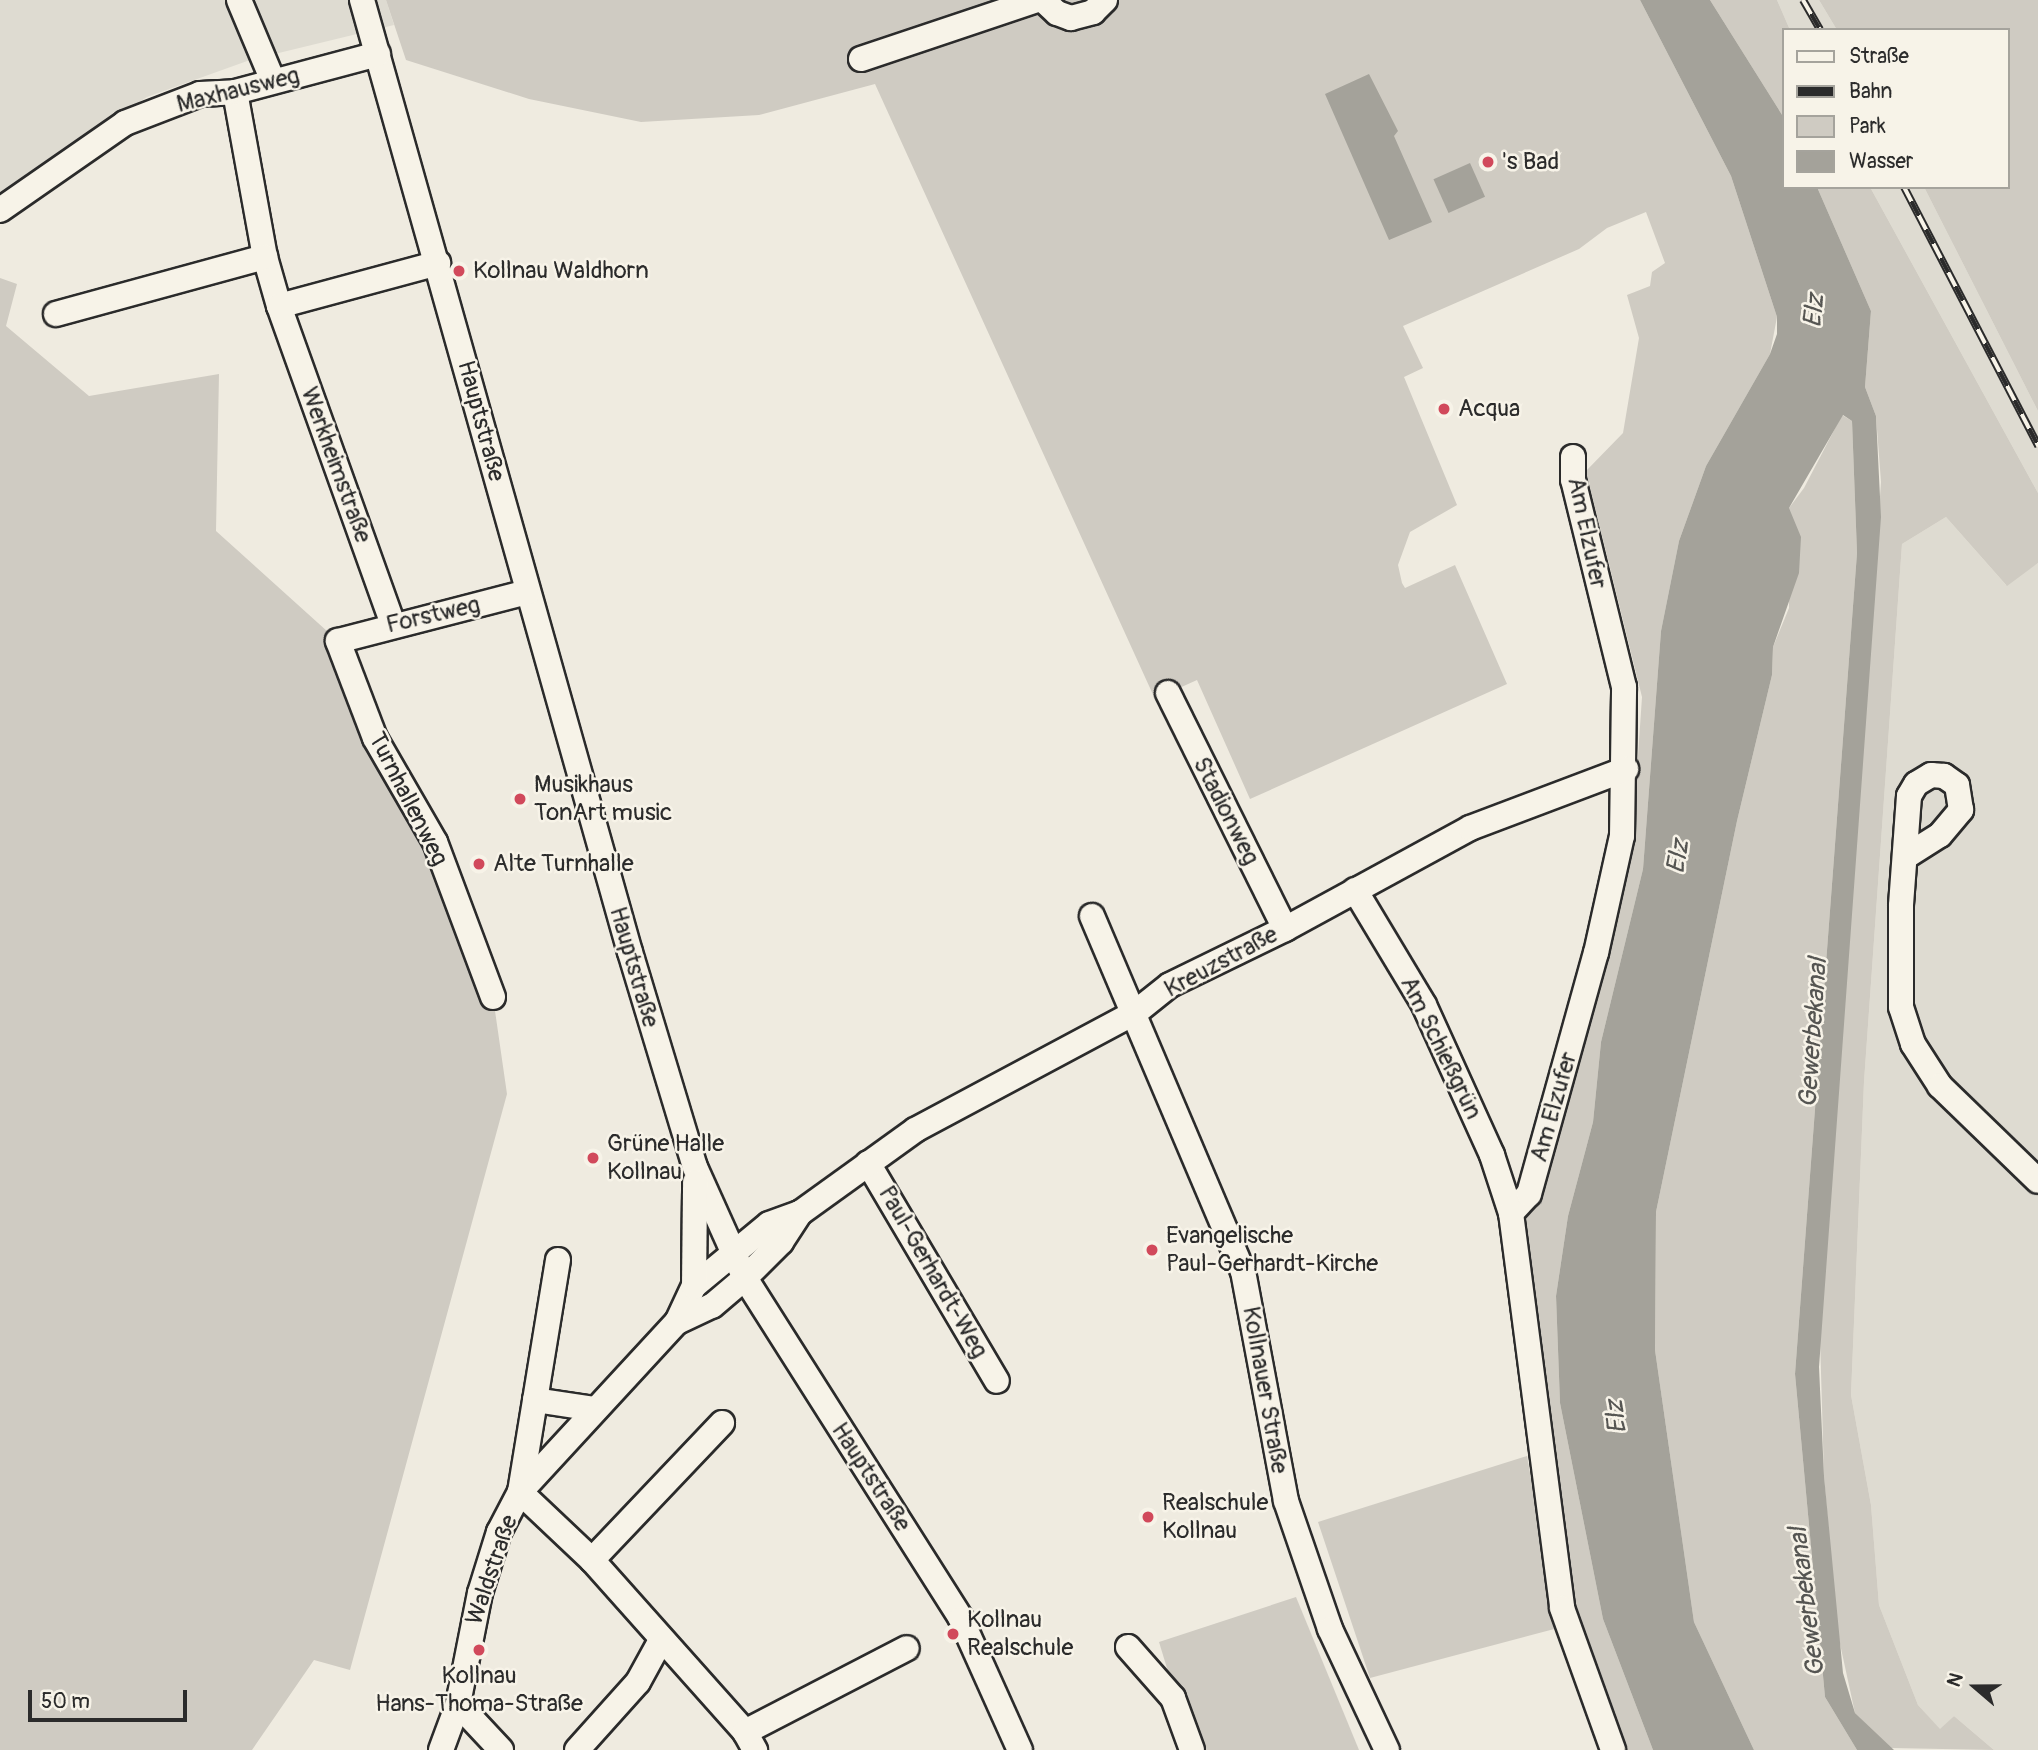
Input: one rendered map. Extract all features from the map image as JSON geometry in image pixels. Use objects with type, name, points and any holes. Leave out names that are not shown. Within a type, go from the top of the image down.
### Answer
[{"type":"street","points":[[239,0],[273,81]]},
{"type":"street","name":"Hauptstraße","points":[[362,0],[438,263],[528,592],[695,1167],[744,1278],[961,1619],[1020,1750]]},
{"type":"street","points":[[861,59],[1037,0]]},
{"type":"street","points":[[1043,0],[1057,13],[1071,18],[1093,12],[1105,0]]},
{"type":"street","name":"Maxhausweg","points":[[0,210],[125,123],[200,94],[235,92],[378,54]]},
{"type":"street","name":"Werkheimstraße","points":[[235,92],[265,257],[279,306],[393,625]]},
{"type":"street","points":[[56,314],[265,257]]},
{"type":"street","points":[[279,306],[438,263]]},
{"type":"street","name":"Am Elzufer","points":[[1511,1213],[1529,1194],[1602,928],[1622,836],[1626,769],[1624,687],[1573,480],[1573,457]]},
{"type":"street","name":"Forstweg","points":[[338,641],[528,592]]},
{"type":"street","name":"Turnhallenweg","points":[[338,641],[375,738],[435,842],[493,997]]},
{"type":"street","name":"Stadionweg","points":[[1168,693],[1285,929]]},
{"type":"street","name":"Kreuzstraße","points":[[732,1251],[769,1224],[800,1213],[915,1130],[1136,1012],[1170,985],[1285,929],[1470,828],[1626,769]]},
{"type":"street","points":[[1905,857],[1900,1007],[1913,1044],[1940,1086],[2038,1181]]},
{"type":"street","name":"Am Schießgrün","points":[[1355,890],[1424,1005],[1492,1155],[1511,1213]]},
{"type":"street","name":"Kollnauer Straße","points":[[1092,916],[1136,1012],[1243,1271],[1286,1501],[1330,1629],[1387,1750]]},
{"type":"street","name":"Paul-Gerhardt-Weg","points":[[868,1163],[997,1381]]},
{"type":"street","name":"Waldstraße","points":[[694,1286],[695,1167]]},
{"type":"street","name":"Kreuzstraße","points":[[744,1278],[781,1242],[800,1213]]},
{"type":"street","points":[[1511,1213],[1562,1608],[1613,1750]]},
{"type":"street","name":"Waldstraße","points":[[441,1750],[458,1704],[480,1593],[499,1532],[520,1492],[677,1322],[694,1286],[732,1251]]},
{"type":"street","points":[[558,1260],[520,1492],[592,1560],[750,1741],[907,1648]]},
{"type":"street","name":"Waldstraße","points":[[677,1322],[712,1306],[744,1278]]},
{"type":"street","points":[[535,1400],[596,1409]]},
{"type":"street","points":[[592,1560],[722,1423]]},
{"type":"street","points":[[577,1750],[638,1682],[661,1640]]},
{"type":"street","points":[[1128,1647],[1173,1698],[1192,1750]]},
{"type":"street","points":[[458,1704],[501,1750]]},
{"type":"shaded area","points":[[0,0],[386,0],[394,25],[250,60],[147,97],[0,194]]},
{"type":"shaded area","points":[[1777,0],[1819,0],[1836,28],[1789,28]]},
{"type":"shaded area","points":[[1871,189],[1925,189],[2038,411],[2038,493]]},
{"type":"shaded area","points":[[1946,517],[2006,585],[2038,563],[2038,1750],[1994,1750],[1954,1716],[1940,1730],[1918,1705],[1879,1605],[1871,1505],[1851,1395],[1864,1082],[1902,544]]},
{"type":"green space","points":[[386,0],[1640,0],[1731,176],[1777,317],[1770,354],[1706,466],[1679,541],[1661,631],[1643,869],[1601,1042],[1593,1122],[1568,1216],[1556,1296],[1560,1403],[1603,1619],[1653,1750],[1613,1750],[1580,1670],[1511,1213],[1634,815],[1642,697],[1586,471],[1623,433],[1639,338],[1627,295],[1650,286],[1652,272],[1665,263],[1646,212],[1607,228],[1579,249],[1403,326],[1423,368],[1404,377],[1457,505],[1410,532],[1398,565],[1402,583],[1405,588],[1455,565],[1507,684],[1250,799],[1197,680],[1155,699],[875,84],[759,115],[641,122],[529,99],[406,60]]},
{"type":"green space","points":[[1710,0],[1777,0],[1789,28],[1783,28],[1783,116]]},
{"type":"green space","points":[[1819,0],[2038,0],[2038,411],[1925,189],[2010,189],[2010,28],[1836,28]]},
{"type":"green space","points":[[1818,189],[1871,189],[2038,493],[2038,563],[2007,586],[1946,517],[1902,544],[1864,1082],[1851,1395],[1871,1505],[1879,1605],[1918,1705],[1940,1729],[1954,1716],[1994,1750],[1891,1748],[1855,1713],[1837,1630],[1824,1476],[1820,1338],[1881,482],[1876,416],[1865,387],[1871,311]]},
{"type":"green space","points":[[0,278],[17,284],[6,326],[89,396],[219,374],[216,531],[338,641],[493,997],[507,1094],[350,1670],[314,1660],[252,1750],[0,1750]]},
{"type":"green space","points":[[1842,415],[1852,421],[1857,553],[1795,1374],[1825,1697],[1857,1750],[1754,1750],[1694,1622],[1655,1350],[1656,1212],[1737,821],[1772,675],[1773,647],[1789,608],[1789,508],[1804,488]]},
{"type":"green space","points":[[1527,1456],[1558,1628],[1370,1678],[1318,1522]]},
{"type":"green space","points":[[1296,1597],[1359,1750],[1192,1750],[1159,1642]]},
{"type":"water","name":"Elz","points":[[1640,0],[1710,0],[1783,116],[1783,189],[1818,189],[1871,311],[1865,387],[1876,416],[1881,517],[1819,1367],[1824,1476],[1843,1673],[1855,1713],[1894,1750],[1857,1750],[1825,1697],[1795,1374],[1857,553],[1852,421],[1843,415],[1789,508],[1801,537],[1799,573],[1773,647],[1772,675],[1737,821],[1656,1212],[1655,1350],[1694,1622],[1754,1750],[1653,1750],[1603,1619],[1560,1403],[1556,1296],[1568,1216],[1593,1122],[1601,1042],[1643,869],[1661,631],[1679,541],[1706,466],[1770,354],[1777,334],[1777,317],[1731,176]]},
{"type":"water","points":[[1369,74],[1398,131],[1394,136],[1432,222],[1389,240],[1325,94]]},
{"type":"water","points":[[1470,163],[1485,197],[1449,213],[1433,179]]},
{"type":"railway","points":[[1803,0],[1819,28]]},
{"type":"railway","points":[[1905,189],[2038,446]]},
{"type":"place","name":"'s Bad","points":[[1488,162]]},
{"type":"place","name":"Kollnau Waldhorn","points":[[459,271]]},
{"type":"place","name":"Acqua","points":[[1444,409]]},
{"type":"place","name":"Musikhaus TonArt music","points":[[520,799]]},
{"type":"place","name":"Alte Turnhalle","points":[[479,864]]},
{"type":"place","name":"Grüne Halle Kollnau","points":[[593,1158]]},
{"type":"place","name":"Evangelische Paul-Gerhardt-Kirche","points":[[1152,1250]]},
{"type":"place","name":"Realschule Kollnau","points":[[1148,1517]]},
{"type":"place","name":"Kollnau Realschule","points":[[953,1634]]},
{"type":"place","name":"Kollnau Hans-Thoma-Straße","points":[[479,1650]]},
{"type":"water label","name":"Gewerbekanal","points":[[1814,1033]]},
{"type":"water label","name":"Gewerbekanal","points":[[1808,1602]]}]
